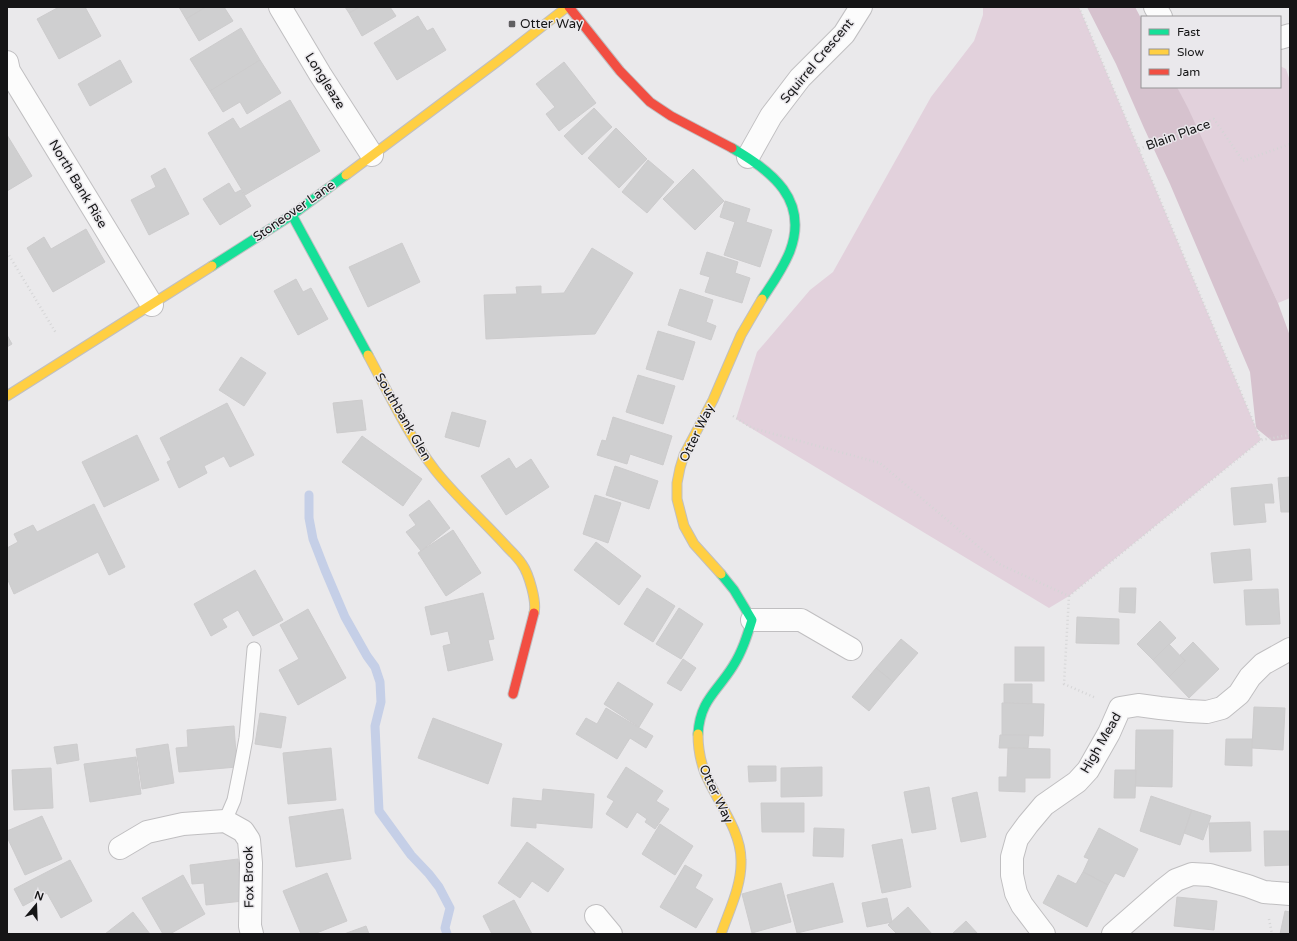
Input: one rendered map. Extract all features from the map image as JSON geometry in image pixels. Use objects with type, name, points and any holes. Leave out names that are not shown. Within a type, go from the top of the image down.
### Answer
[{"type":"street","name":"Longleaze","points":[[280,7],[320,74],[372,155]]},
{"type":"street","name":"Stoneover Lane","points":[[7,396],[152,306],[292,215],[568,7]]},
{"type":"street","name":"Otter Way","points":[[568,7],[630,83],[654,106],[675,120],[748,157],[770,173],[782,185],[792,206],[796,228],[786,260],[772,286],[746,326],[712,402],[688,445],[677,479],[676,495],[684,531],[694,546],[712,563],[728,582],[752,620],[744,645],[733,668],[709,697],[702,712],[698,733],[699,755],[710,786],[731,824],[738,843],[741,863],[736,888],[721,934]]},
{"type":"street","name":"Squirrel Crescent","points":[[748,157],[771,116],[800,78],[844,34],[861,7]]},
{"type":"street","points":[[1155,7],[1160,16]]},
{"type":"street","name":"North Bank Rise","points":[[7,62],[10,71],[152,306]]},
{"type":"street","name":"Southbank Glen","points":[[292,215],[415,442],[435,470],[457,496],[493,531],[523,565],[532,589],[535,610],[513,694]]},
{"type":"street","points":[[752,620],[801,620],[851,649]]},
{"type":"street","name":"High Mead","points":[[1044,934],[1022,905],[1016,893],[1012,875],[1012,857],[1017,840],[1028,824],[1044,806],[1077,782],[1088,770],[1109,733],[1120,708],[1138,705],[1207,712],[1222,708],[1239,694],[1250,677],[1263,664],[1290,649]]},
{"type":"street","points":[[120,848],[147,832],[182,824],[225,821]]},
{"type":"street","name":"Fox Brook","points":[[225,821],[243,831],[249,840],[251,863],[250,926],[252,934]]},
{"type":"street","points":[[1113,934],[1166,887],[1176,880],[1192,874],[1210,874],[1264,892],[1290,894]]},
{"type":"street","points":[[596,916],[611,934]]},
{"type":"lane","points":[[225,821],[234,800],[246,738],[254,649]]},
{"type":"path","points":[[1079,7],[1261,440]]},
{"type":"path","name":"Blain Place","points":[[1139,149],[1214,119],[1243,161],[1290,144]]},
{"type":"path","points":[[7,252],[70,356]]},
{"type":"path","points":[[712,402],[752,428],[880,463],[999,564],[1069,596]]},
{"type":"path","points":[[1120,708],[1064,684],[1069,596],[1261,440],[1290,435]]},
{"type":"shaded area","points":[[983,7],[1079,7],[1261,440],[1069,596],[1049,608],[736,419],[757,352],[810,290],[833,272],[931,97],[974,41],[983,15]]},
{"type":"shaded area","points":[[1087,7],[1135,7],[1141,18],[1141,88],[1178,88],[1188,108],[1278,303],[1290,336],[1290,439],[1272,441],[1256,428],[1250,372],[1170,184],[1116,64]]},
{"type":"shaded area","points":[[1281,66],[1286,69],[1290,81],[1290,298],[1278,303],[1177,88],[1281,88]]},
{"type":"building","points":[[59,7],[85,7],[101,36],[59,59],[37,19]]},
{"type":"building","points":[[179,7],[206,7],[186,19]]},
{"type":"building","points":[[206,7],[224,7],[233,21],[199,41],[186,19]]},
{"type":"building","points":[[345,7],[360,7],[349,13]]},
{"type":"building","points":[[360,7],[390,7],[396,16],[362,36],[349,13]]},
{"type":"building","points":[[418,16],[427,31],[433,28],[446,50],[397,80],[374,43]]},
{"type":"building","points":[[241,28],[260,60],[210,91],[190,59]]},
{"type":"building","points":[[120,60],[132,82],[90,106],[78,84]]},
{"type":"building","points":[[260,60],[281,93],[247,114],[240,102],[223,112],[210,91]]},
{"type":"building","points":[[564,62],[596,103],[559,131],[546,114],[555,107],[536,84]]},
{"type":"building","points":[[290,100],[320,151],[245,195],[208,133],[233,118],[240,129]]},
{"type":"building","points":[[594,108],[612,127],[582,155],[564,136]]},
{"type":"building","points":[[616,128],[647,159],[619,188],[588,158]]},
{"type":"building","points":[[7,135],[32,176],[7,191]]},
{"type":"building","points":[[648,160],[674,182],[647,213],[622,192]]},
{"type":"building","points":[[165,168],[189,214],[149,235],[131,200],[156,187],[151,176]]},
{"type":"building","points":[[693,169],[724,201],[695,230],[663,199]]},
{"type":"building","points":[[229,183],[235,193],[241,190],[251,206],[220,225],[203,199]]},
{"type":"building","points":[[725,201],[750,209],[746,222],[772,230],[760,267],[724,255],[735,222],[720,217]]},
{"type":"building","points":[[86,229],[105,262],[53,292],[27,248],[44,237],[51,249]]},
{"type":"building","points":[[402,243],[420,282],[368,307],[349,267]]},
{"type":"building","points":[[592,248],[633,273],[595,334],[486,339],[484,295],[517,294],[516,287],[541,286],[541,294],[564,293]]},
{"type":"building","points":[[707,252],[738,262],[735,273],[750,278],[742,303],[705,292],[710,277],[700,274]]},
{"type":"building","points":[[296,279],[303,292],[311,288],[328,319],[298,335],[274,291]]},
{"type":"building","points":[[680,289],[713,300],[706,322],[716,326],[711,340],[668,325]]},
{"type":"building","points":[[658,331],[695,342],[683,380],[646,369]]},
{"type":"building","points":[[7,335],[12,344],[7,347]]},
{"type":"building","points":[[241,357],[266,373],[244,406],[219,390]]},
{"type":"building","points":[[638,375],[675,386],[663,424],[626,412]]},
{"type":"building","points":[[362,400],[366,430],[337,433],[333,403]]},
{"type":"building","points":[[227,403],[254,455],[230,467],[224,456],[204,466],[207,473],[179,488],[167,462],[171,460],[160,438]]},
{"type":"building","points":[[452,412],[486,421],[479,447],[445,437]]},
{"type":"building","points":[[613,417],[672,436],[663,465],[630,454],[627,464],[597,455],[602,440],[606,441]]},
{"type":"building","points":[[137,435],[159,480],[104,507],[82,462]]},
{"type":"building","points":[[362,436],[422,479],[403,506],[342,462]]},
{"type":"building","points":[[509,458],[516,469],[531,459],[549,487],[506,515],[481,476]]},
{"type":"building","points":[[615,466],[658,481],[649,509],[606,495]]},
{"type":"building","points":[[1290,477],[1290,512],[1281,512],[1278,478]]},
{"type":"building","points":[[1272,484],[1274,503],[1264,503],[1266,522],[1234,525],[1231,488]]},
{"type":"building","points":[[595,495],[621,503],[608,543],[583,534]]},
{"type":"building","points":[[429,500],[450,528],[421,551],[406,532],[416,525],[409,515]]},
{"type":"building","points":[[94,504],[125,567],[109,575],[98,552],[14,594],[7,578],[7,548],[18,542],[14,534],[33,525],[37,532]]},
{"type":"building","points":[[453,530],[481,573],[446,596],[418,553]]},
{"type":"building","points":[[596,542],[641,576],[619,605],[574,570]]},
{"type":"building","points":[[1250,549],[1252,580],[1214,583],[1211,553]]},
{"type":"building","points":[[255,570],[283,620],[253,636],[238,610],[222,619],[227,627],[211,636],[194,604]]},
{"type":"building","points":[[647,588],[675,606],[653,642],[624,624]]},
{"type":"building","points":[[1120,588],[1136,588],[1135,613],[1119,612]]},
{"type":"building","points":[[1278,589],[1280,624],[1246,625],[1244,590]]},
{"type":"building","points":[[483,593],[494,639],[488,640],[493,660],[448,671],[443,646],[451,644],[448,631],[431,635],[425,607]]},
{"type":"building","points":[[679,608],[703,624],[681,659],[656,644]]},
{"type":"building","points":[[308,609],[346,678],[298,705],[279,670],[299,659],[280,625]]},
{"type":"building","points":[[1077,617],[1119,619],[1119,644],[1076,643]]},
{"type":"building","points":[[1160,621],[1176,638],[1153,660],[1137,644]]},
{"type":"building","points":[[901,639],[918,653],[893,682],[876,668]]},
{"type":"building","points":[[1193,642],[1219,669],[1189,698],[1169,677],[1185,661],[1180,655]]},
{"type":"building","points":[[1169,644],[1185,661],[1169,677],[1153,660]]},
{"type":"building","points":[[1015,647],[1044,647],[1044,681],[1015,681]]},
{"type":"building","points":[[683,659],[696,668],[681,691],[667,683]]},
{"type":"building","points":[[876,668],[893,682],[869,711],[852,697]]},
{"type":"building","points":[[618,682],[653,704],[639,727],[604,704]]},
{"type":"building","points":[[1004,684],[1032,684],[1032,704],[1004,703]]},
{"type":"building","points":[[1002,703],[1044,704],[1043,736],[1002,735]]},
{"type":"building","points":[[1254,707],[1285,708],[1283,750],[1252,748]]},
{"type":"building","points":[[606,708],[653,736],[646,748],[630,738],[617,759],[576,734],[586,718],[597,724]]},
{"type":"building","points":[[260,713],[286,717],[281,748],[255,744]]},
{"type":"building","points":[[433,718],[502,744],[488,784],[418,758]]},
{"type":"building","points":[[234,726],[237,767],[179,772],[176,748],[188,747],[187,730]]},
{"type":"building","points":[[1136,730],[1173,730],[1172,787],[1135,786]]},
{"type":"building","points":[[1000,735],[1029,735],[1028,748],[999,748]]},
{"type":"building","points":[[1226,739],[1252,739],[1252,766],[1225,765]]},
{"type":"building","points":[[77,744],[79,760],[57,764],[54,747]]},
{"type":"building","points":[[168,744],[174,783],[142,789],[136,749]]},
{"type":"building","points":[[331,748],[336,800],[288,804],[283,753]]},
{"type":"building","points":[[1008,748],[1050,749],[1050,778],[1025,778],[1025,792],[999,791],[999,777],[1007,777]]},
{"type":"building","points":[[136,757],[141,794],[90,802],[84,764]]},
{"type":"building","points":[[748,766],[776,766],[776,781],[749,782]]},
{"type":"building","points":[[626,767],[663,791],[656,801],[669,809],[655,829],[645,822],[647,819],[637,812],[627,828],[606,814],[614,801],[607,797]]},
{"type":"building","points":[[822,767],[822,796],[781,797],[781,768]]},
{"type":"building","points":[[51,768],[53,808],[14,810],[12,770]]},
{"type":"building","points":[[1115,770],[1136,770],[1135,798],[1114,798]]},
{"type":"building","points":[[929,787],[936,829],[912,833],[904,792]]},
{"type":"building","points":[[543,789],[594,794],[592,828],[536,823],[536,828],[511,826],[513,798],[542,801]]},
{"type":"building","points":[[977,792],[986,837],[961,842],[952,798]]},
{"type":"building","points":[[1151,796],[1192,810],[1180,845],[1140,831]]},
{"type":"building","points":[[761,803],[804,803],[804,832],[762,832]]},
{"type":"building","points":[[343,809],[351,859],[296,867],[289,817]]},
{"type":"building","points":[[1192,810],[1211,816],[1203,840],[1184,833]]},
{"type":"building","points":[[42,816],[62,859],[25,875],[7,837],[7,831]]},
{"type":"building","points":[[1250,822],[1251,851],[1210,852],[1209,823]]},
{"type":"building","points":[[660,824],[693,846],[675,875],[642,854]]},
{"type":"building","points":[[814,828],[844,829],[843,857],[813,856]]},
{"type":"building","points":[[1099,828],[1138,849],[1124,877],[1115,873],[1108,885],[1083,872],[1089,859],[1084,857]]},
{"type":"building","points":[[1264,831],[1290,831],[1290,865],[1265,866]]},
{"type":"building","points":[[902,839],[911,887],[882,893],[872,845]]},
{"type":"building","points":[[527,842],[564,869],[548,892],[532,881],[520,898],[498,883]]},
{"type":"building","points":[[238,859],[243,901],[206,905],[204,883],[192,884],[190,865]]},
{"type":"building","points":[[70,860],[92,901],[61,918],[47,893],[23,906],[14,889]]},
{"type":"building","points":[[685,865],[702,875],[695,888],[713,899],[696,928],[660,907]]},
{"type":"building","points":[[1083,872],[1108,885],[1087,927],[1043,903],[1058,875],[1076,884]]},
{"type":"building","points":[[327,873],[347,921],[314,934],[301,934],[283,891]]},
{"type":"building","points":[[183,875],[205,914],[170,934],[163,934],[142,898]]},
{"type":"building","points":[[781,883],[791,922],[752,933],[742,894]]},
{"type":"building","points":[[833,883],[843,922],[797,933],[787,895]]},
{"type":"building","points":[[1177,897],[1217,901],[1214,930],[1174,926]]},
{"type":"building","points":[[887,898],[892,922],[867,927],[862,903]]},
{"type":"building","points":[[514,900],[532,934],[492,934],[483,916]]},
{"type":"building","points":[[908,907],[932,934],[897,934],[888,925]]},
{"type":"building","points":[[1285,911],[1290,912],[1290,934],[1280,934]]},
{"type":"building","points":[[133,912],[150,934],[105,934]]},
{"type":"building","points":[[966,921],[978,934],[952,934]]},
{"type":"building","points":[[366,926],[369,934],[344,934]]},
{"type":"waterway","points":[[309,495],[309,518],[313,539],[345,617],[367,656],[375,667],[380,682],[381,702],[375,726],[379,811],[411,855],[439,887],[450,908],[445,928],[447,934]]},
{"type":"traffic: fast","points":[[732,148],[747,157],[773,177],[791,202],[795,217],[795,233],[790,251],[781,270],[762,299]]},
{"type":"traffic: fast","points":[[212,266],[292,215],[346,175]]},
{"type":"traffic: fast","points":[[292,215],[368,355]]},
{"type":"traffic: fast","points":[[698,734],[699,722],[706,704],[736,661],[744,644],[752,620],[734,590],[721,574]]},
{"type":"traffic: slow","points":[[346,175],[498,61],[567,7]]},
{"type":"traffic: slow","points":[[7,396],[212,266]]},
{"type":"traffic: slow","points":[[721,574],[694,544],[684,526],[677,499],[677,483],[684,455],[713,400],[741,335],[762,299]]},
{"type":"traffic: slow","points":[[368,355],[407,429],[425,457],[452,490],[522,564],[532,588],[535,608],[534,613]]},
{"type":"traffic: slow","points":[[698,734],[698,744],[705,773],[733,826],[740,849],[741,869],[737,888],[721,934]]},
{"type":"traffic: jam","points":[[569,7],[620,71],[650,102],[671,116],[732,148]]},
{"type":"traffic: jam","points":[[513,694],[534,613]]},
{"type":"place","name":"Otter Way","points":[[512,24]]}]
